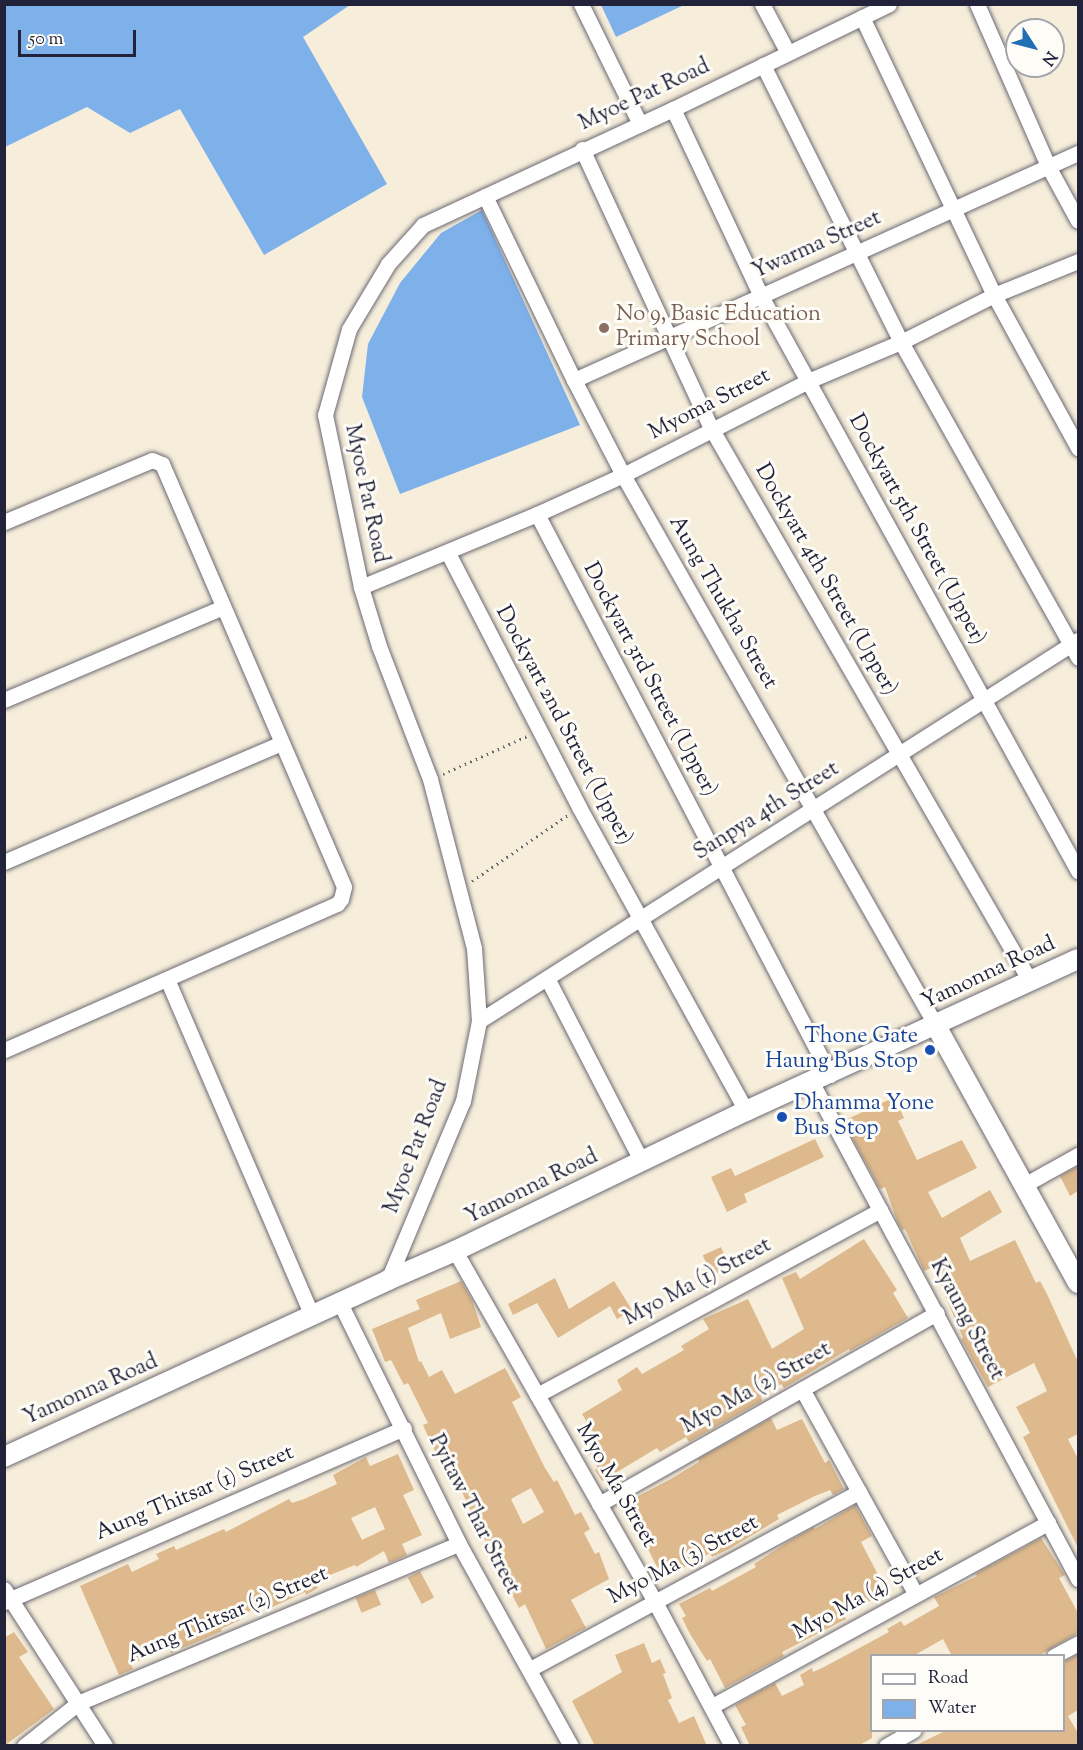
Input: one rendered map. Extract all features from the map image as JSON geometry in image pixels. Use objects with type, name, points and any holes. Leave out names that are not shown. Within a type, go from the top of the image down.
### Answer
[{"type":"main road","name":"Yamonna Road","points":[[4,1457],[455,1251],[746,1112],[1078,959]]},
{"type":"main road","points":[[935,1024],[1078,1283]]},
{"type":"street","points":[[580,4],[640,124]]},
{"type":"street","points":[[762,4],[788,53]]},
{"type":"street","name":"Myoe Pat Road","points":[[388,1280],[463,1101],[479,1021],[474,948],[457,891],[430,779],[379,646],[361,587],[325,416],[349,329],[388,264],[423,225],[582,149],[673,109],[889,4]]},
{"type":"street","points":[[977,4],[1049,168],[1078,221]]},
{"type":"street","points":[[861,17],[994,295],[1078,448]]},
{"type":"street","points":[[764,65],[855,254],[901,342],[1076,648]]},
{"type":"street","name":"Dockyart 5th Street (Upper)","points":[[673,109],[761,296],[1078,871]]},
{"type":"street","name":"Dockyart 4th Street (Upper)","points":[[582,149],[711,428],[1030,981]]},
{"type":"street","name":"Ywarma Street","points":[[574,380],[1078,153]]},
{"type":"street","name":"Aung Thukha Street","points":[[484,196],[623,475],[935,1024]]},
{"type":"street","name":"Myoma Street","points":[[361,587],[447,553],[623,475],[711,428],[808,381],[901,342],[994,295],[1078,261]]},
{"type":"street","points":[[4,522],[156,460],[162,464],[344,887],[342,899],[337,904],[4,1050]]},
{"type":"street","name":"Dockyart 3rd Street (Upper)","points":[[537,514],[721,867],[821,1079]]},
{"type":"street","name":"Dockyart 2nd Street (Upper)","points":[[447,553],[579,807],[746,1112]]},
{"type":"street","points":[[4,700],[223,607]]},
{"type":"street","name":"Sanpya 4th Street","points":[[479,1021],[984,700],[1076,648]]},
{"type":"street","points":[[4,862],[281,743]]},
{"type":"street","points":[[547,978],[642,1162]]},
{"type":"street","points":[[167,979],[312,1316]]},
{"type":"street","name":"Kyaung Street","points":[[821,1079],[880,1210],[1078,1579]]},
{"type":"street","points":[[1024,1185],[1078,1155]]},
{"type":"street","name":"Myo Ma (1) Street","points":[[537,1395],[880,1210]]},
{"type":"street","name":"Myo Ma Street","points":[[455,1251],[655,1602],[732,1746]]},
{"type":"street","name":"Pyitaw Thar Street","points":[[340,1303],[404,1428],[459,1544],[571,1746]]},
{"type":"street","name":"Myo Ma (2) Street","points":[[599,1504],[937,1313]]},
{"type":"street","points":[[802,1389],[916,1595]]},
{"type":"street","name":"Aung Thitsar (1) Street","points":[[6,1596],[404,1428]]},
{"type":"street","name":"Myo Ma (3) Street","points":[[530,1669],[859,1492]]},
{"type":"street","name":"Myo Ma (4) Street","points":[[712,1706],[1048,1523]]},
{"type":"street","name":"Aung Thitsar (2) Street","points":[[24,1746],[78,1703],[459,1544]]},
{"type":"street","points":[[6,1596],[105,1746]]},
{"type":"street","points":[[1058,1654],[1078,1643]]},
{"type":"street","points":[[886,1746],[912,1732]]},
{"type":"path","points":[[430,779],[540,730]]},
{"type":"path","points":[[457,891],[579,807]]},
{"type":"water","points":[[5,4],[350,5],[303,37],[387,184],[264,255],[180,109],[130,133],[87,107],[5,147]]},
{"type":"water","points":[[601,5],[684,5],[616,37]]},
{"type":"water","points":[[482,210],[580,425],[400,494],[362,397],[368,344],[400,283],[441,233]]},
{"type":"building","points":[[895,1097],[904,1118],[898,1121],[917,1160],[962,1140],[977,1168],[928,1192],[942,1218],[990,1190],[1002,1212],[960,1238],[970,1261],[1015,1240],[1036,1283],[1040,1281],[1047,1294],[1078,1362],[1078,1434],[1068,1439],[1078,1459],[1078,1548],[1023,1437],[1030,1433],[1016,1407],[1047,1391],[1034,1363],[988,1387],[961,1339],[963,1338],[933,1267],[924,1271],[905,1229],[902,1230],[897,1221],[885,1187],[880,1189],[843,1121]]},
{"type":"building","points":[[815,1139],[824,1157],[744,1194],[747,1202],[727,1212],[711,1177],[731,1168],[735,1176]]},
{"type":"building","points":[[1078,1166],[1078,1191],[1070,1196],[1060,1176]]},
{"type":"building","points":[[864,1239],[897,1290],[893,1293],[908,1318],[850,1351],[849,1349],[784,1388],[781,1384],[761,1396],[762,1401],[689,1442],[686,1437],[660,1452],[657,1448],[602,1481],[595,1470],[598,1468],[585,1445],[597,1438],[582,1414],[622,1390],[617,1380],[637,1367],[642,1374],[684,1350],[681,1346],[709,1329],[703,1319],[748,1299],[772,1349],[804,1329],[782,1278],[796,1272],[800,1279]]},
{"type":"building","points":[[721,1247],[730,1267],[712,1275],[703,1255]]},
{"type":"building","points":[[555,1278],[569,1309],[614,1281],[632,1310],[617,1319],[610,1306],[558,1338],[537,1303],[513,1315],[508,1304]]},
{"type":"building","points":[[461,1281],[472,1300],[481,1327],[450,1339],[441,1313],[408,1328],[419,1362],[421,1361],[429,1377],[442,1370],[455,1394],[505,1368],[521,1397],[512,1402],[545,1468],[554,1482],[557,1480],[575,1515],[581,1512],[590,1529],[584,1533],[595,1554],[599,1552],[609,1579],[571,1600],[586,1628],[546,1649],[525,1604],[519,1608],[459,1485],[454,1487],[432,1445],[423,1425],[428,1423],[408,1383],[404,1385],[391,1360],[385,1362],[372,1329],[420,1309],[416,1300]],"holes":[[[531,1488],[544,1512],[523,1524],[511,1499]]]},
{"type":"building","points":[[771,1418],[777,1430],[802,1419],[825,1463],[829,1460],[844,1489],[833,1495],[830,1490],[815,1496],[777,1515],[779,1519],[729,1549],[712,1557],[710,1553],[663,1579],[625,1503],[669,1480],[699,1462],[698,1459]]},
{"type":"building","points":[[398,1454],[414,1490],[403,1495],[422,1535],[402,1544],[407,1555],[389,1563],[384,1551],[356,1567],[355,1565],[315,1581],[318,1588],[306,1595],[305,1592],[266,1610],[264,1605],[238,1616],[240,1620],[221,1629],[222,1631],[171,1653],[169,1648],[131,1664],[133,1669],[119,1675],[80,1586],[128,1564],[132,1572],[159,1559],[156,1554],[174,1546],[176,1550],[224,1529],[226,1532],[289,1499],[292,1503],[304,1499],[337,1484],[333,1475],[366,1457],[370,1466]],"holes":[[[375,1507],[385,1529],[362,1540],[351,1518]]]},
{"type":"building","points":[[855,1505],[872,1536],[861,1542],[887,1592],[844,1615],[846,1619],[782,1652],[784,1656],[725,1688],[710,1659],[707,1661],[690,1634],[682,1618],[686,1616],[679,1604],[710,1588],[712,1591],[756,1567],[754,1564],[791,1540],[814,1527],[815,1529]]},
{"type":"building","points":[[1041,1538],[1065,1575],[1059,1578],[1078,1613],[1078,1633],[1041,1654],[951,1654],[943,1639],[917,1654],[870,1654],[870,1732],[872,1732],[872,1738],[858,1746],[750,1746],[741,1727],[746,1725],[735,1705],[775,1683],[782,1696],[804,1685],[800,1675],[812,1668],[813,1672],[824,1667],[889,1632],[887,1629],[901,1621],[904,1626],[939,1606],[934,1597],[977,1576],[975,1574]]},
{"type":"building","points":[[420,1571],[434,1597],[422,1604],[408,1578]]},
{"type":"building","points":[[375,1590],[381,1605],[362,1613],[356,1598]]},
{"type":"building","points":[[14,1632],[28,1652],[19,1657],[54,1709],[4,1746],[4,1638]]},
{"type":"building","points":[[644,1643],[652,1663],[660,1659],[672,1698],[668,1700],[679,1723],[694,1716],[707,1746],[595,1746],[572,1701],[622,1672],[615,1655]]},
{"type":"building","points":[[1078,1654],[1078,1710],[1068,1716],[1078,1733],[1078,1746],[914,1746],[943,1732],[1065,1732],[1065,1661]]},
{"type":"place","name":"No 9, Basic Education Primary School","points":[[604,328]]},
{"type":"place","name":"Thone Gate Haung Bus Stop","points":[[930,1050]]},
{"type":"place","name":"Dhamma Yone Bus Stop","points":[[782,1117]]}]
